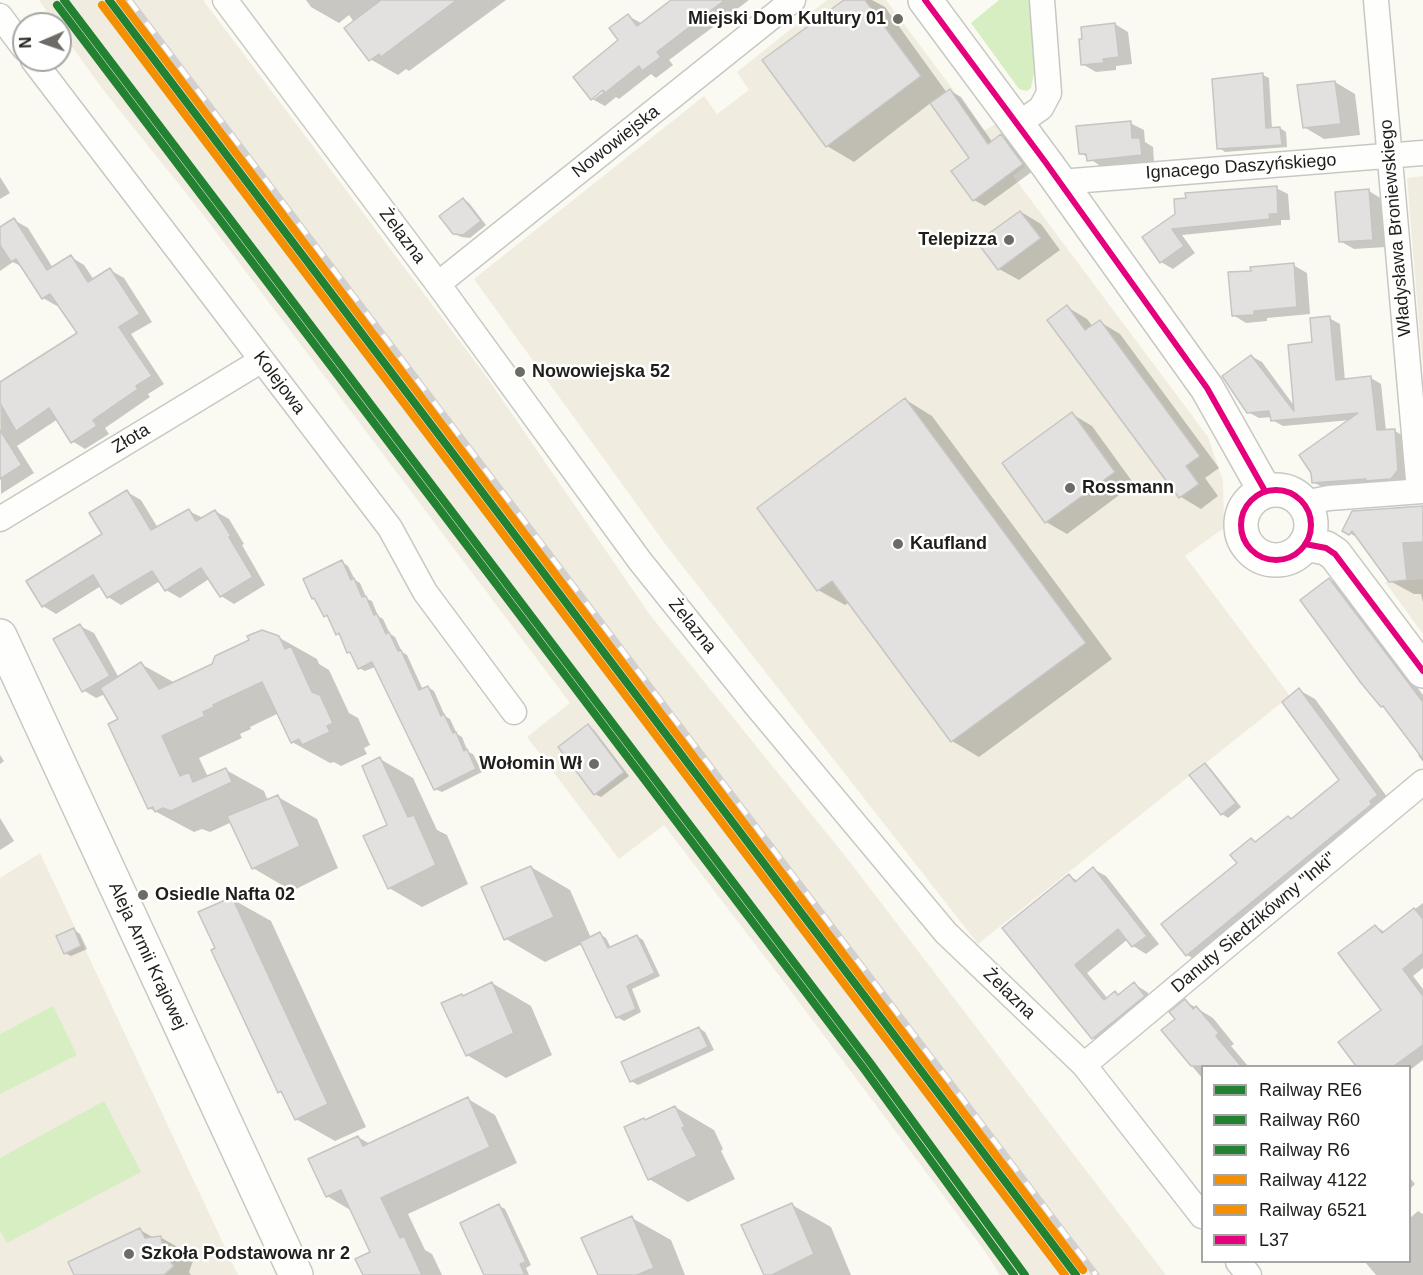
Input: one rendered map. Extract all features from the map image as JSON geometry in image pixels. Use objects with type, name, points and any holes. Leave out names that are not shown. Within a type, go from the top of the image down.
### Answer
[{"type":"street","name":"Żelazna","points":[[225,0],[438,284],[640,561],[946,933],[1084,1065],[1201,1213]]},
{"type":"street","name":"Nowowiejska","points":[[438,284],[793,0]]},
{"type":"street","points":[[925,0],[1018,124],[1207,388],[1265,491]]},
{"type":"street","points":[[1018,124],[1041,108],[1049,93],[1042,0]]},
{"type":"street","name":"Władysława Broniewskiego","points":[[1376,0],[1421,491]]},
{"type":"street","points":[[0,16],[12,32]]},
{"type":"street","name":"Kolejowa","points":[[42,72],[390,528],[425,592],[514,712]]},
{"type":"street","name":"Ignacego Daszyńskiego","points":[[1060,182],[1423,153]]},
{"type":"street","name":"Złota","points":[[0,519],[262,360]]},
{"type":"street","points":[[1282,490],[1298,497],[1304,503],[1311,519],[1311,528],[1305,544],[1291,556],[1272,560],[1255,553],[1241,530],[1244,510],[1256,496],[1265,491],[1282,490]]},
{"type":"street","points":[[1304,503],[1329,498],[1421,491]]},
{"type":"street","points":[[1305,544],[1326,548],[1344,562],[1423,671]]},
{"type":"street","name":"Aleja Armii Krajowej","points":[[0,636],[129,919],[296,1275]]},
{"type":"street","name":"Danuty Siedzikówny \"Inki\"","points":[[1084,1065],[1423,782]]},
{"type":"street","points":[[1239,1263],[1249,1275]]},
{"type":"shaded area","points":[[39,0],[203,0],[486,376],[650,615],[846,857],[1166,1275],[1000,1275],[987,1254],[787,986],[664,825],[619,859],[527,737],[570,703],[198,208],[101,87],[72,47],[72,12],[48,12]]},
{"type":"shaded area","points":[[827,0],[886,0],[984,131],[997,123],[1028,164],[1013,176],[1208,437],[1223,481],[1224,528],[1185,556],[1290,696],[978,944],[666,545],[474,279],[704,96],[717,114],[749,90],[737,72]]},
{"type":"shaded area","points":[[1423,176],[1423,372],[1407,178]]},
{"type":"shaded area","points":[[1423,579],[1423,634],[1385,582]]},
{"type":"shaded area","points":[[40,853],[238,1275],[0,1275],[0,878]]},
{"type":"green space","points":[[999,0],[1030,0],[1034,73],[1031,88],[1027,91],[1019,89],[971,23]]},
{"type":"green space","points":[[53,1006],[77,1055],[0,1094],[0,1034]]},
{"type":"green space","points":[[104,1101],[141,1172],[7,1243],[0,1231],[0,1158]]},
{"type":"building","points":[[381,0],[457,0],[381,57],[379,54],[369,61],[344,28]]},
{"type":"building","points":[[671,0],[725,0],[657,52],[661,57],[642,71],[639,66],[605,93],[603,90],[591,100],[573,77],[618,40],[609,28],[628,14],[637,26]]},
{"type":"building","points":[[844,0],[865,0],[921,76],[826,147],[762,60]]},
{"type":"building","points":[[1115,23],[1119,57],[1103,59],[1104,63],[1081,65],[1079,39],[1082,39],[1081,27]]},
{"type":"building","points":[[1263,73],[1266,128],[1280,127],[1282,145],[1217,149],[1212,79]]},
{"type":"building","points":[[1335,81],[1341,124],[1303,128],[1297,85]]},
{"type":"building","points":[[950,89],[988,144],[1001,134],[1023,164],[973,201],[951,171],[969,158],[930,103]]},
{"type":"building","points":[[1131,121],[1132,138],[1140,138],[1142,155],[1087,161],[1086,154],[1079,154],[1076,126]]},
{"type":"building","points":[[1277,186],[1278,214],[1269,214],[1270,219],[1172,229],[1184,246],[1160,263],[1142,237],[1175,214],[1174,199],[1186,198],[1185,193]]},
{"type":"building","points":[[1369,189],[1373,240],[1339,242],[1335,192]]},
{"type":"building","points":[[463,198],[481,221],[463,235],[453,234],[439,216]]},
{"type":"building","name":"Telepizza","points":[[1020,211],[1041,238],[998,270],[977,242]]},
{"type":"building","points":[[14,218],[47,270],[71,255],[88,282],[110,268],[140,314],[119,327],[152,376],[136,386],[138,389],[93,420],[97,426],[71,443],[49,408],[16,431],[0,403],[0,382],[77,333],[50,294],[42,299],[16,259],[11,262],[0,245],[0,227]]},
{"type":"building","points":[[1294,263],[1297,307],[1254,311],[1254,315],[1232,316],[1228,272],[1251,271],[1250,267]]},
{"type":"building","points":[[1067,305],[1085,330],[1100,320],[1200,456],[1186,466],[1199,484],[1179,498],[1047,320]]},
{"type":"building","points":[[1330,316],[1336,380],[1371,376],[1377,430],[1395,429],[1398,470],[1391,479],[1312,483],[1311,473],[1299,455],[1358,413],[1271,421],[1269,411],[1247,413],[1222,376],[1251,355],[1294,411],[1288,345],[1312,342],[1310,318]]},
{"type":"building","name":"Kaufland","points":[[905,398],[1086,643],[951,742],[832,581],[817,591],[757,508]]},
{"type":"building","points":[[1072,412],[1115,472],[1045,523],[1002,463]]},
{"type":"building","points":[[0,430],[22,465],[0,479]]},
{"type":"building","points":[[127,490],[151,530],[189,509],[196,521],[215,510],[253,577],[220,597],[201,568],[165,591],[152,571],[107,598],[93,575],[42,607],[26,581],[102,534],[89,513]]},
{"type":"building","points":[[1423,506],[1423,542],[1403,543],[1407,580],[1389,582],[1352,531],[1349,535],[1342,531],[1352,511]]},
{"type":"building","points":[[342,560],[351,580],[354,578],[362,597],[366,596],[374,615],[377,614],[386,634],[389,632],[398,651],[401,650],[419,690],[428,686],[441,716],[444,714],[453,733],[456,732],[464,751],[467,749],[476,769],[434,790],[372,662],[358,669],[350,652],[347,653],[339,633],[336,635],[327,615],[324,617],[314,598],[312,599],[303,579]]},
{"type":"building","points":[[1329,578],[1423,702],[1423,759],[1383,706],[1381,707],[1361,683],[1300,600]]},
{"type":"building","points":[[80,624],[110,676],[82,692],[53,639]]},
{"type":"building","points":[[262,630],[279,636],[285,649],[291,646],[312,692],[320,695],[333,723],[327,726],[330,732],[302,745],[299,739],[291,743],[262,682],[213,705],[214,707],[203,712],[205,716],[162,736],[180,776],[189,772],[193,782],[226,768],[232,782],[171,811],[163,808],[155,812],[153,807],[148,809],[108,724],[118,719],[100,688],[141,662],[159,689],[212,664],[215,656],[249,640],[247,636]]},
{"type":"building","points":[[1299,688],[1378,795],[1370,801],[1372,804],[1186,956],[1161,924],[1237,863],[1230,855],[1251,838],[1255,842],[1288,816],[1291,819],[1339,780],[1282,702]]},
{"type":"building","name":"Wołomin Wł","points":[[588,724],[624,772],[594,795],[558,747]]},
{"type":"building","points":[[380,757],[408,817],[414,815],[436,865],[388,889],[363,836],[387,825],[362,766]]},
{"type":"building","points":[[1205,763],[1236,803],[1221,815],[1189,775]]},
{"type":"building","points":[[278,795],[300,846],[252,869],[227,816]]},
{"type":"building","points":[[531,866],[554,917],[504,940],[481,887]]},
{"type":"building","points":[[1093,867],[1147,936],[1132,947],[1118,929],[1075,965],[1104,1000],[1115,991],[1118,995],[1134,982],[1145,996],[1092,1039],[1002,928],[1069,874],[1075,882]]},
{"type":"building","points":[[232,897],[328,1104],[295,1120],[281,1091],[278,1093],[211,950],[215,948],[198,912]]},
{"type":"building","points":[[1414,908],[1423,919],[1423,953],[1403,969],[1423,996],[1423,1045],[1395,1065],[1355,1065],[1338,1042],[1381,1010],[1338,953],[1375,925],[1382,933]]},
{"type":"building","points":[[74,928],[81,946],[64,954],[56,936]]},
{"type":"building","points":[[600,932],[608,948],[637,935],[655,973],[627,986],[636,1009],[616,1018],[580,942]]},
{"type":"building","points":[[492,982],[514,1033],[466,1056],[441,1003],[462,994],[463,996]]},
{"type":"building","points":[[1185,999],[1193,1009],[1196,1006],[1219,1033],[1216,1036],[1240,1065],[1191,1066],[1161,1030],[1175,1019],[1169,1012]]},
{"type":"building","points":[[699,1027],[708,1047],[630,1082],[621,1062]]},
{"type":"building","points":[[468,1097],[490,1147],[381,1198],[400,1238],[404,1236],[422,1275],[363,1275],[355,1259],[370,1252],[341,1190],[326,1197],[308,1159],[358,1136],[363,1146]]},
{"type":"building","points":[[675,1106],[685,1127],[682,1128],[697,1156],[648,1180],[624,1127]]},
{"type":"building","points":[[792,1203],[814,1254],[772,1275],[764,1275],[741,1225]]},
{"type":"building","points":[[499,1204],[526,1262],[520,1264],[525,1275],[484,1275],[460,1223]]},
{"type":"building","points":[[632,1216],[654,1268],[637,1275],[598,1275],[581,1238]]},
{"type":"building","name":"Szkoła Podstawowa nr 2","points":[[140,1228],[145,1238],[161,1236],[162,1244],[173,1248],[169,1260],[174,1266],[164,1275],[74,1275],[68,1262]]},
{"type":"railway","points":[[129,0],[1096,1275]]},
{"type":"rail line","name":"R60","points":[[64,0],[871,1064],[1025,1275]]},
{"type":"rail line","name":"RE6","points":[[109,0],[1076,1275]]},
{"type":"rail line","name":"6521","points":[[120,0],[1083,1270]]},
{"type":"rail line","name":"R6","points":[[57,5],[864,1069],[1014,1275]]},
{"type":"rail line","name":"4122","points":[[102,5],[1065,1275]]},
{"type":"transit line","name":"L37","points":[[925,0],[1046,163],[1207,388],[1265,491]]},
{"type":"transit line","name":"L37","points":[[1276,490],[1289,493],[1301,500],[1308,512],[1311,525],[1308,538],[1301,550],[1289,557],[1276,560],[1263,557],[1251,550],[1244,538],[1241,525],[1244,512],[1251,500],[1263,493],[1276,490]]},
{"type":"transit line","name":"L37","points":[[1305,544],[1326,548],[1335,554],[1423,671]]},
{"type":"place","name":"Miejski Dom Kultury 01","points":[[898,19]]},
{"type":"place","name":"Telepizza","points":[[1009,240]]},
{"type":"place","name":"Nowowiejska 52","points":[[520,372]]},
{"type":"place","name":"Rossmann","points":[[1070,488]]},
{"type":"place","name":"Kaufland","points":[[898,544]]},
{"type":"place","name":"Wołomin Wł","points":[[594,764]]},
{"type":"place","name":"Osiedle Nafta 02","points":[[143,895]]},
{"type":"place","name":"Szkoła Podstawowa nr 2","points":[[129,1254]]}]
